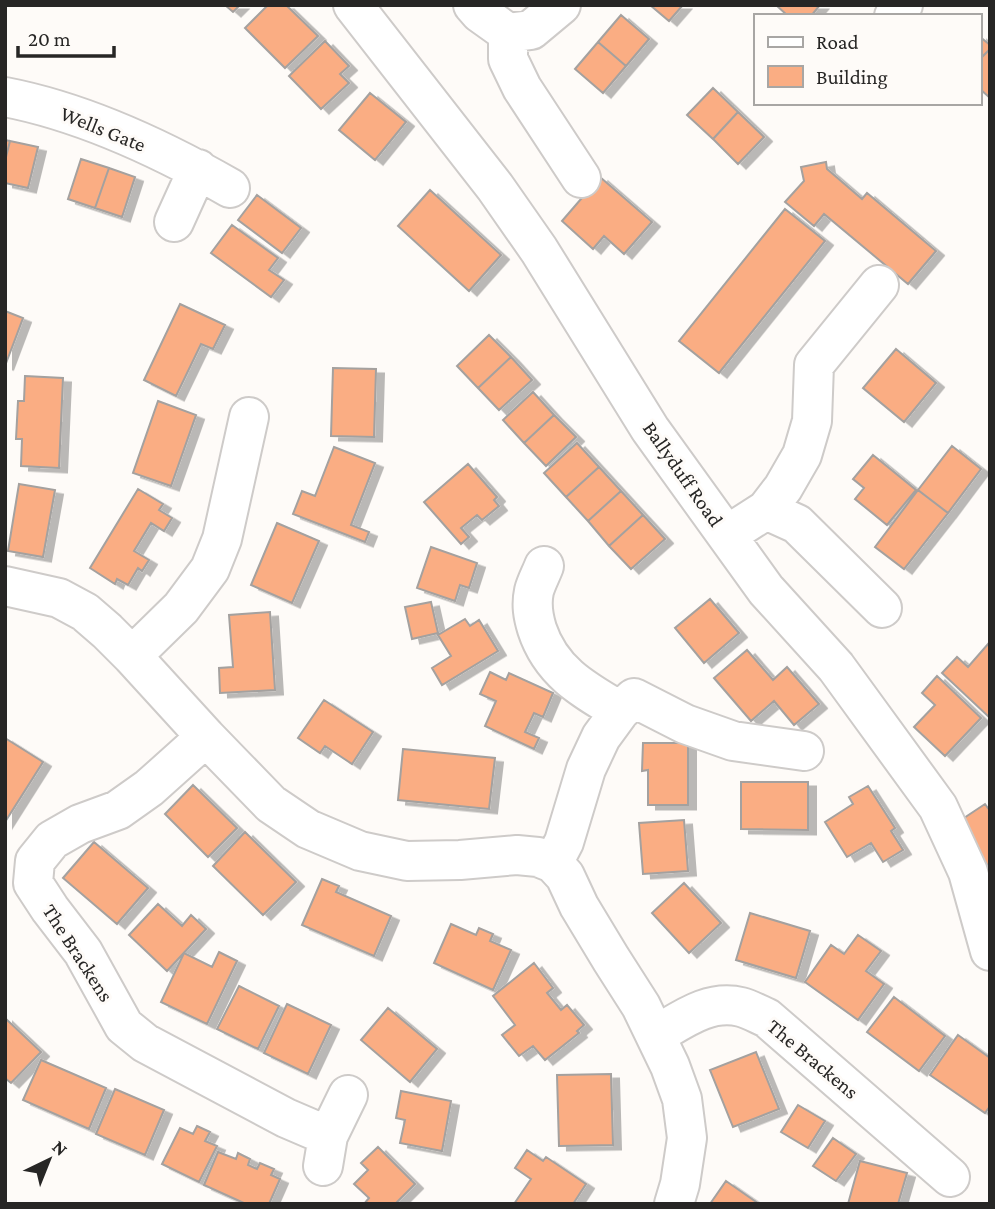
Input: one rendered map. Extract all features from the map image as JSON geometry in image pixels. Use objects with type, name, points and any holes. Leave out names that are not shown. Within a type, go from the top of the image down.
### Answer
[{"type":"street","points":[[473,5],[508,33],[531,30],[561,5]]},
{"type":"street","name":"Ballyduff Road","points":[[355,6],[495,187],[539,250],[650,429],[766,590],[836,667],[938,807],[968,872],[990,951]]},
{"type":"street","points":[[508,33],[508,59],[522,89],[581,178]]},
{"type":"street","name":"Wells Gate","points":[[5,97],[95,122],[198,169],[230,188]]},
{"type":"street","points":[[174,222],[198,169]]},
{"type":"street","points":[[727,535],[766,510],[783,488],[802,455],[812,421],[814,365],[879,285]]},
{"type":"street","points":[[132,656],[181,608],[210,569],[222,539],[249,417]]},
{"type":"street","points":[[766,510],[797,524],[882,608]]},
{"type":"street","points":[[544,566],[534,591],[532,615],[543,647],[560,669],[588,692],[620,711]]},
{"type":"street","points":[[5,586],[58,598],[85,612],[132,656],[271,804],[308,829],[360,851],[407,861],[517,855],[538,857],[553,863],[565,876],[579,906],[641,1006],[670,1066],[682,1099],[687,1138],[674,1204]]},
{"type":"street","points":[[553,863],[564,842],[586,769],[601,737],[620,711],[634,698],[685,724],[733,741],[804,751]]},
{"type":"street","name":"The Brackens","points":[[206,737],[149,788],[118,810],[80,824],[52,840],[35,861],[33,883],[83,952],[124,1026],[145,1043],[286,1118],[325,1151],[348,1095]]},
{"type":"street","name":"The Brackens","points":[[656,1035],[690,1014],[715,1005],[740,1006],[767,1018],[950,1177]]},
{"type":"building","points":[[225,5],[240,5],[233,12]]},
{"type":"building","points":[[268,5],[286,5],[318,36],[285,68],[245,28]]},
{"type":"building","points":[[650,5],[683,5],[669,21]]},
{"type":"building","points":[[776,5],[820,5],[813,14],[786,14]]},
{"type":"building","points":[[621,15],[649,39],[626,66],[598,42]]},
{"type":"building","points":[[981,38],[990,45],[990,49],[981,58]]},
{"type":"building","points":[[325,41],[349,66],[340,74],[349,83],[321,109],[289,76]]},
{"type":"building","points":[[598,42],[626,66],[603,93],[575,69]]},
{"type":"building","points":[[990,49],[990,98],[981,90],[981,58]]},
{"type":"building","points":[[713,88],[738,112],[713,139],[687,115]]},
{"type":"building","points":[[370,93],[406,122],[375,160],[339,130]]},
{"type":"building","points":[[738,112],[764,137],[738,164],[713,139]]},
{"type":"building","points":[[5,140],[10,141],[5,161]]},
{"type":"building","points":[[10,141],[38,147],[28,188],[5,183],[5,161]]},
{"type":"building","points":[[81,159],[109,168],[95,208],[68,199]]},
{"type":"building","points":[[826,162],[827,169],[862,199],[867,193],[936,251],[908,284],[824,214],[814,226],[785,202],[804,181],[801,167]]},
{"type":"building","points":[[109,168],[135,177],[122,217],[95,208]]},
{"type":"building","points":[[600,177],[652,222],[624,254],[604,236],[593,249],[562,221]]},
{"type":"building","points":[[430,190],[501,255],[469,291],[398,226]]},
{"type":"building","points":[[257,195],[301,228],[282,253],[238,220]]},
{"type":"building","points":[[785,209],[825,241],[719,373],[679,341]]},
{"type":"building","points":[[232,225],[278,258],[269,270],[284,280],[271,297],[211,253]]},
{"type":"building","points":[[180,304],[225,325],[213,349],[201,344],[176,396],[144,380]]},
{"type":"building","points":[[5,311],[23,318],[5,366]]},
{"type":"building","points":[[489,335],[511,357],[478,388],[457,366]]},
{"type":"building","points":[[896,349],[936,383],[904,422],[863,388]]},
{"type":"building","points":[[511,357],[532,380],[499,410],[478,388]]},
{"type":"building","points":[[333,368],[376,369],[374,437],[331,436]]},
{"type":"building","points":[[25,376],[63,378],[59,468],[21,466],[22,439],[16,439],[18,401],[24,401]]},
{"type":"building","points":[[533,392],[554,415],[524,443],[503,420]]},
{"type":"building","points":[[158,401],[196,415],[171,486],[133,473]]},
{"type":"building","points":[[554,415],[576,437],[546,466],[524,443]]},
{"type":"building","points":[[577,443],[599,467],[566,497],[544,473]]},
{"type":"building","points":[[952,446],[981,469],[948,513],[918,490]]},
{"type":"building","points":[[334,447],[375,463],[351,525],[369,532],[365,542],[293,514],[302,491],[315,496]]},
{"type":"building","points":[[873,455],[916,490],[887,525],[855,499],[864,488],[853,479]]},
{"type":"building","points":[[468,464],[497,497],[494,500],[499,506],[482,520],[477,515],[461,528],[469,537],[461,544],[424,502]]},
{"type":"building","points":[[599,467],[621,491],[588,521],[566,497]]},
{"type":"building","points":[[19,484],[55,490],[43,557],[8,551]]},
{"type":"building","points":[[138,489],[163,504],[159,510],[172,518],[164,531],[151,523],[134,551],[149,560],[142,571],[138,568],[128,585],[117,579],[115,584],[90,568]]},
{"type":"building","points":[[918,490],[948,513],[904,569],[875,547]]},
{"type":"building","points":[[621,491],[643,515],[609,546],[588,521]]},
{"type":"building","points":[[643,515],[665,539],[631,569],[609,546]]},
{"type":"building","points":[[277,523],[319,541],[292,603],[251,585]]},
{"type":"building","points":[[431,547],[477,563],[469,588],[460,585],[455,601],[417,588]]},
{"type":"building","points":[[710,599],[739,633],[704,663],[675,628]]},
{"type":"building","points":[[431,602],[438,633],[412,639],[405,607]]},
{"type":"building","points":[[270,612],[275,690],[220,693],[219,668],[233,667],[229,615]]},
{"type":"building","points":[[465,619],[470,626],[479,620],[498,651],[442,685],[432,668],[451,656],[438,635]]},
{"type":"building","points":[[988,644],[990,718],[942,673],[957,657],[968,667]]},
{"type":"building","points":[[747,650],[773,680],[787,667],[819,704],[794,725],[774,701],[751,721],[714,678]]},
{"type":"building","points":[[490,672],[506,680],[509,673],[553,693],[543,717],[534,713],[525,732],[539,738],[534,749],[485,726],[496,701],[480,694]]},
{"type":"building","points":[[937,676],[981,718],[945,756],[914,727],[935,705],[922,693]]},
{"type":"building","points":[[324,700],[373,732],[352,764],[325,746],[320,753],[298,738]]},
{"type":"building","points":[[5,738],[43,762],[5,822]]},
{"type":"building","points":[[643,743],[688,743],[688,805],[648,805],[648,770],[642,771]]},
{"type":"building","points":[[403,749],[495,758],[489,809],[398,800]]},
{"type":"building","points":[[741,782],[808,782],[808,830],[741,829]]},
{"type":"building","points":[[193,785],[237,828],[208,857],[165,814]]},
{"type":"building","points":[[868,786],[895,828],[891,831],[903,850],[883,862],[871,843],[847,857],[825,822],[853,804],[849,797]]},
{"type":"building","points":[[985,804],[990,811],[990,869],[958,822]]},
{"type":"building","points":[[684,820],[688,871],[643,874],[639,823]]},
{"type":"building","points":[[245,832],[296,882],[263,915],[213,866]]},
{"type":"building","points":[[94,842],[148,888],[117,924],[63,878]]},
{"type":"building","points":[[322,879],[339,886],[336,892],[391,916],[374,956],[302,925]]},
{"type":"building","points":[[684,883],[721,923],[689,953],[652,913]]},
{"type":"building","points":[[158,904],[182,926],[191,915],[206,929],[167,971],[129,935]]},
{"type":"building","points":[[750,913],[810,931],[796,978],[736,960]]},
{"type":"building","points":[[451,924],[476,935],[479,928],[493,934],[490,941],[511,950],[493,990],[434,963]]},
{"type":"building","points":[[858,935],[881,951],[866,971],[884,984],[858,1020],[805,982],[831,945],[844,954]]},
{"type":"building","points":[[219,952],[237,961],[207,1024],[161,1002],[184,953],[212,967]]},
{"type":"building","points":[[534,963],[553,988],[547,993],[561,1010],[567,1005],[584,1025],[577,1031],[579,1033],[545,1060],[533,1046],[519,1056],[502,1035],[515,1025],[493,996]]},
{"type":"building","points":[[239,986],[279,1006],[258,1049],[217,1029]]},
{"type":"building","points":[[894,997],[945,1036],[919,1071],[867,1032]]},
{"type":"building","points":[[287,1004],[331,1025],[308,1074],[264,1053]]},
{"type":"building","points":[[388,1008],[437,1049],[410,1082],[361,1040]]},
{"type":"building","points":[[5,1018],[41,1052],[11,1083],[5,1078]]},
{"type":"building","points":[[958,1035],[990,1058],[990,1106],[985,1113],[930,1075]]},
{"type":"building","points":[[756,1052],[779,1109],[733,1127],[710,1070]]},
{"type":"building","points":[[41,1060],[106,1088],[89,1129],[23,1100]]},
{"type":"building","points":[[611,1074],[613,1145],[559,1146],[557,1075]]},
{"type":"building","points":[[115,1089],[164,1110],[145,1155],[96,1134]]},
{"type":"building","points":[[401,1091],[451,1101],[442,1151],[400,1143],[405,1120],[396,1118]]},
{"type":"building","points":[[798,1105],[825,1121],[808,1148],[781,1132]]},
{"type":"building","points":[[197,1126],[210,1132],[205,1141],[217,1146],[199,1182],[162,1164],[180,1128],[193,1134]]},
{"type":"building","points":[[833,1138],[856,1154],[836,1181],[813,1166]]},
{"type":"building","points":[[378,1147],[415,1184],[395,1204],[364,1204],[369,1198],[354,1184],[368,1170],[361,1163]]},
{"type":"building","points":[[527,1150],[543,1161],[546,1157],[586,1184],[573,1204],[514,1204],[531,1179],[515,1168]]},
{"type":"building","points":[[218,1152],[236,1159],[238,1153],[250,1159],[248,1165],[257,1169],[260,1163],[274,1169],[271,1175],[280,1179],[269,1204],[246,1204],[204,1185]]},
{"type":"building","points":[[860,1161],[907,1173],[898,1204],[848,1204]]},
{"type":"building","points":[[726,1181],[759,1204],[710,1204]]}]
